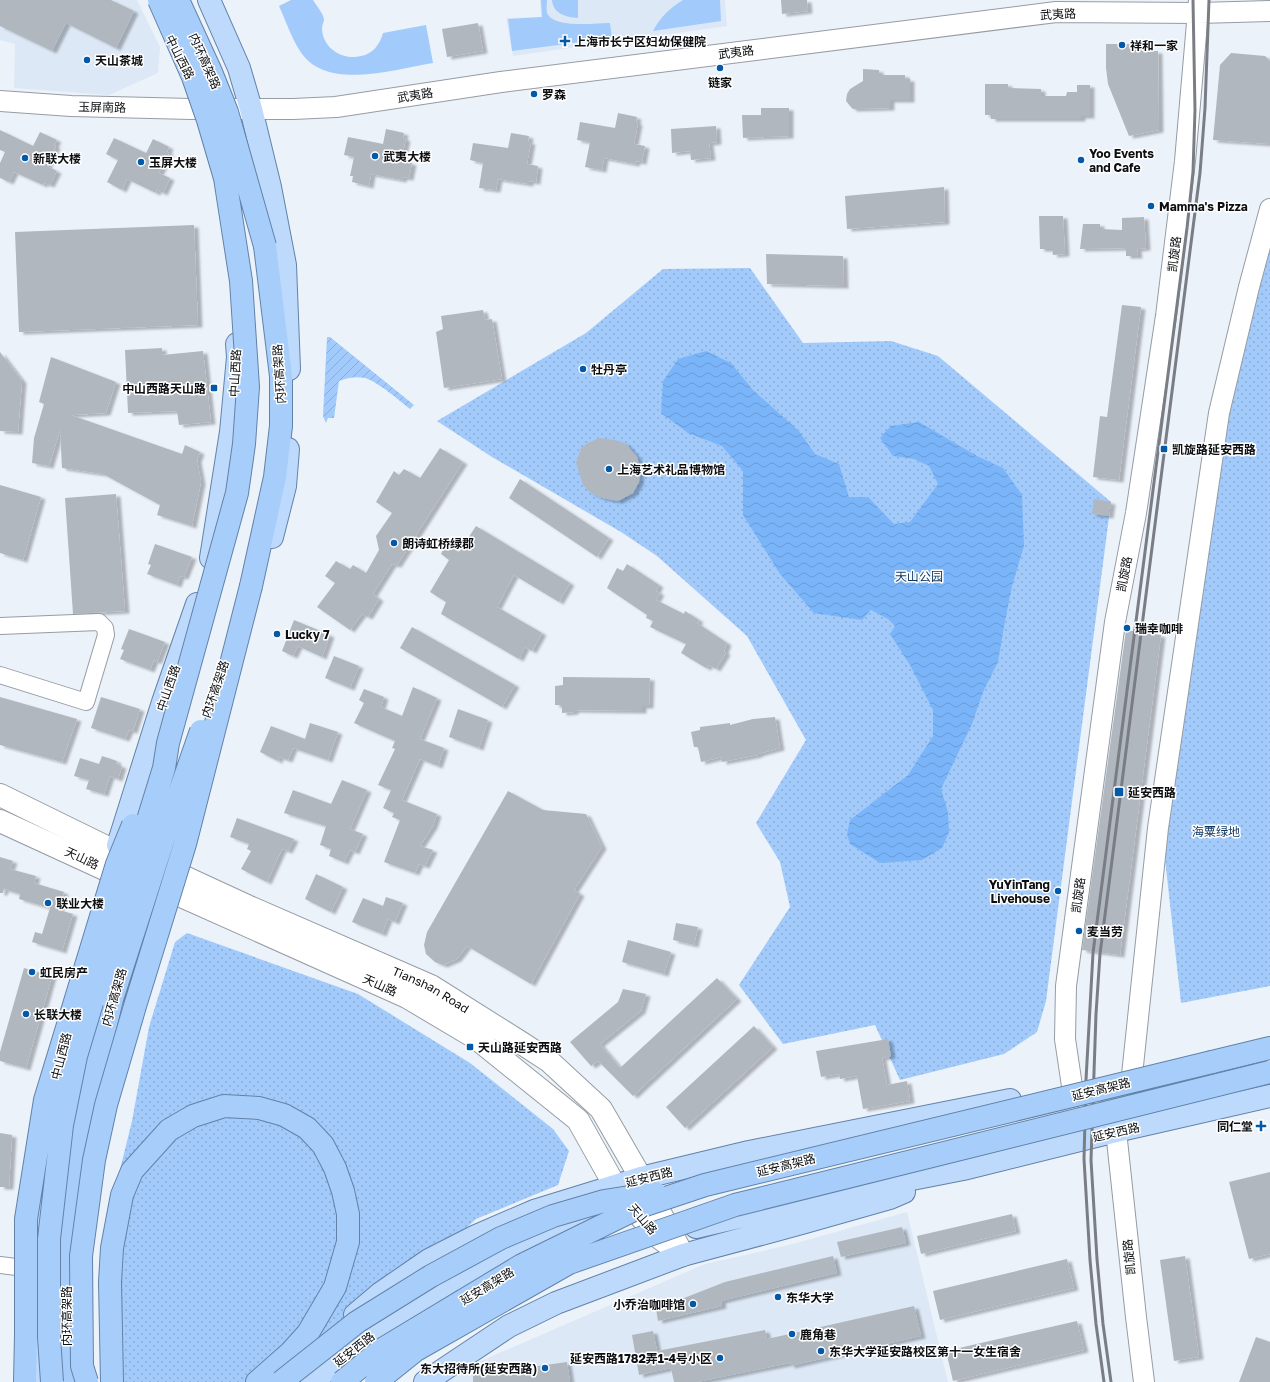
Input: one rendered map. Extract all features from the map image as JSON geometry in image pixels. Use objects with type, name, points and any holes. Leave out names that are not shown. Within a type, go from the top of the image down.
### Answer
[{"type":"highway","name":"内环高架路","points":[[52,1382],[49,1337],[49,1239],[62,1125],[76,1056],[164,768],[168,743],[237,493],[244,444],[248,387],[241,281],[225,178],[208,120],[193,77],[159,0]]},
{"type":"highway","name":"内环高架路","points":[[81,1379],[66,1342],[66,1241],[76,1152],[112,999],[166,831],[251,586],[275,477],[281,426],[281,376],[265,246],[227,112],[211,72],[178,0]]},
{"type":"highway","points":[[25,1382],[26,1220],[45,1100],[117,864],[168,743]]},
{"type":"highway","name":"延安高架路","points":[[342,1382],[381,1350],[522,1265],[642,1206],[705,1184],[1270,1047]]},
{"type":"highway","name":"延安高架路","points":[[376,1382],[416,1350],[569,1263],[735,1205],[1270,1072]]},
{"type":"highway","points":[[112,1382],[110,1282],[112,1248],[122,1195],[132,1171],[169,1130],[193,1116],[224,1106],[259,1108],[284,1115],[307,1128],[323,1145],[335,1168],[343,1191],[348,1214],[348,1242],[335,1287],[308,1333],[290,1353],[257,1382]]},
{"type":"highway","points":[[281,1382],[357,1322],[431,1276],[501,1238],[553,1216],[604,1201],[705,1184]]},
{"type":"main road","name":"中山西路","points":[[48,1382],[41,1268],[43,1161],[55,1074],[109,871],[163,702],[210,566],[231,432],[238,357],[235,278],[222,186],[204,109],[191,77],[152,0]]},
{"type":"main road","points":[[81,1379],[83,1256],[90,1178],[105,1099],[164,880],[262,574],[285,486],[290,415],[285,265],[270,187],[251,109],[239,68],[209,0]]},
{"type":"main road","name":"天山路","points":[[0,795],[104,846],[116,850],[164,880],[179,895],[407,997],[476,1038],[578,1120],[615,1186],[633,1207],[664,1234],[683,1255]]},
{"type":"main road","name":"天山路","points":[[0,821],[109,871],[164,880]]},
{"type":"main road","name":"Tianshan Road","points":[[164,880],[182,876],[431,986],[549,1061],[601,1110],[653,1201],[664,1234]]},
{"type":"main road","name":"延安西路","points":[[277,1382],[301,1359],[381,1293],[429,1260],[476,1236],[534,1211],[641,1178],[749,1152],[990,1105],[1072,1086],[1270,1047]]},
{"type":"main road","name":"延安西路","points":[[371,1382],[469,1314],[537,1276],[664,1234],[856,1190],[963,1169],[1116,1131],[1270,1096]]},
{"type":"main road","name":"延安西路","points":[[312,1382],[396,1316],[451,1281],[538,1240],[653,1201],[933,1129],[990,1105]]},
{"type":"main road","name":"延安西路","points":[[426,1382],[509,1326],[556,1302],[683,1255],[802,1224],[890,1198],[963,1169]]},
{"type":"main road","points":[[37,1382],[41,1268]]},
{"type":"main road","name":"延安西路","points":[[339,1328],[396,1316]]},
{"type":"main road","points":[[264,1382],[301,1359]]},
{"type":"street","name":"武夷路","points":[[204,109],[293,109],[336,107],[501,82],[1056,12],[1199,6],[1270,11]]},
{"type":"street","name":"凯旋路","points":[[1072,1086],[1065,1039],[1066,986],[1115,622],[1136,513],[1166,316],[1185,160],[1199,6]]},
{"type":"street","name":"玉屏南路","points":[[0,101],[71,106],[204,109]]},
{"type":"street","name":"凯旋路","points":[[1144,1382],[1116,1131],[1132,1075],[1158,828],[1218,413],[1270,209]]},
{"type":"street","points":[[0,626],[99,622],[105,628],[106,635],[86,702],[0,675]]},
{"type":"street","points":[[1072,1086],[1116,1131]]},
{"type":"street","points":[[0,1265],[24,1268],[41,1268]]},
{"type":"shaded area","name":"天山茶城","points":[[0,0],[137,0],[160,47],[158,73],[109,95],[14,88],[15,44],[0,40]]},
{"type":"shaded area","name":"上海市长宁区妇幼保健院","points":[[540,0],[725,0],[727,26],[513,56],[506,18],[541,17]]},
{"type":"shaded area","name":"东华大学","points":[[907,1212],[948,1382],[432,1382],[705,1264],[789,1245]]},
{"type":"green space","points":[[291,0],[313,0],[321,12],[324,20],[322,28],[326,42],[335,51],[347,57],[361,56],[372,51],[378,45],[383,33],[426,25],[433,63],[362,75],[326,71],[312,64],[300,51],[294,40],[279,6]]},
{"type":"green space","points":[[541,0],[547,0],[547,13],[551,18],[558,21],[576,24],[610,23],[612,38],[512,51],[508,19],[542,17]]},
{"type":"green space","points":[[552,0],[578,0],[578,18],[565,16],[558,12],[553,5]]},
{"type":"green space","points":[[683,0],[720,0],[721,21],[653,31],[666,13]]},
{"type":"green space","name":"海粟绿地","points":[[1270,234],[1270,986],[1181,1003],[1162,832],[1221,413]]},
{"type":"green space","name":"天山公园","points":[[750,268],[803,343],[891,341],[938,356],[1111,502],[1046,1001],[1037,1032],[1004,1054],[900,1080],[875,1025],[783,1044],[739,985],[790,907],[780,862],[756,823],[806,740],[747,636],[657,556],[621,532],[492,457],[437,421],[586,333],[663,269]]},
{"type":"green space","points":[[327,337],[330,337],[414,405],[410,409],[370,380],[362,377],[348,378],[339,381],[334,418],[328,418],[326,423],[323,416]]},
{"type":"green space","points":[[187,933],[358,994],[470,1063],[553,1129],[569,1151],[558,1185],[476,1219],[339,1345],[269,1382],[123,1382],[117,1182],[132,1121],[149,1027],[175,942]]},
{"type":"water","points":[[706,351],[731,363],[753,390],[799,431],[815,454],[839,464],[849,497],[868,497],[894,524],[910,522],[938,484],[929,466],[914,459],[893,456],[880,438],[891,426],[919,422],[977,456],[1003,468],[1022,495],[1024,546],[1012,586],[998,662],[983,692],[972,724],[941,789],[948,812],[949,832],[942,848],[922,860],[880,863],[850,844],[847,834],[850,820],[908,775],[933,736],[933,710],[910,665],[890,634],[895,626],[888,619],[871,610],[862,620],[814,613],[780,574],[743,515],[743,471],[722,446],[688,433],[661,413],[663,381],[678,359]]},
{"type":"building","points":[[0,0],[111,0],[134,11],[116,48],[66,23],[52,51],[0,26]]},
{"type":"building","points":[[781,0],[807,0],[808,11],[782,14]]},
{"type":"building","points":[[478,23],[483,51],[447,57],[442,29]]},
{"type":"building","points":[[1106,44],[1143,44],[1143,51],[1158,51],[1159,130],[1129,136],[1108,84]]},
{"type":"building","points":[[1231,53],[1265,56],[1270,61],[1270,144],[1213,140],[1220,65]]},
{"type":"building","points":[[863,69],[879,70],[879,75],[905,75],[905,79],[910,79],[910,100],[890,100],[890,108],[853,109],[846,101],[847,94],[850,89],[863,81]]},
{"type":"building","points":[[985,84],[1008,84],[1008,88],[1041,89],[1041,96],[1066,96],[1067,92],[1077,92],[1077,85],[1090,85],[1090,116],[1081,116],[1081,119],[991,119],[991,115],[985,115]]},
{"type":"building","points":[[761,108],[789,108],[789,136],[743,138],[742,115],[761,115]]},
{"type":"building","points":[[618,113],[637,117],[636,122],[638,123],[634,144],[645,146],[642,162],[636,161],[635,164],[604,158],[602,170],[585,167],[590,142],[577,140],[580,122],[615,128]]},
{"type":"building","points":[[716,126],[717,142],[709,143],[711,158],[691,160],[690,151],[672,153],[671,129]]},
{"type":"building","name":"武夷大楼","points":[[386,129],[404,133],[403,138],[406,139],[401,160],[412,163],[409,178],[403,177],[402,180],[371,174],[369,186],[352,182],[353,176],[350,176],[354,157],[344,155],[348,137],[383,144]]},
{"type":"building","name":"新联大楼","points":[[0,130],[33,146],[40,132],[57,140],[54,145],[56,146],[47,166],[57,171],[50,185],[44,183],[43,185],[14,172],[9,182],[0,178],[0,163],[5,152],[0,150]]},
{"type":"building","points":[[511,133],[529,136],[528,142],[531,142],[527,164],[538,166],[536,182],[529,181],[529,184],[498,179],[496,190],[479,188],[483,163],[470,160],[473,143],[508,148]]},
{"type":"building","name":"玉屏大楼","points":[[114,138],[146,153],[153,139],[169,147],[167,152],[169,153],[159,173],[170,178],[163,193],[157,190],[156,193],[127,179],[122,190],[107,182],[118,160],[106,154]]},
{"type":"building","points":[[944,187],[945,222],[847,229],[845,196]]},
{"type":"building","points":[[1039,216],[1063,216],[1065,254],[1053,255],[1052,249],[1040,249]]},
{"type":"building","points":[[1144,217],[1146,248],[1137,249],[1138,256],[1126,256],[1126,248],[1080,249],[1083,224],[1100,224],[1100,229],[1122,230],[1122,218]]},
{"type":"building","points":[[194,225],[198,325],[19,332],[15,232]]},
{"type":"building","points":[[766,254],[843,256],[844,286],[767,284]]},
{"type":"building","points":[[1122,305],[1141,307],[1119,480],[1093,477],[1100,416],[1107,417]]},
{"type":"building","points":[[483,310],[485,320],[492,319],[502,379],[444,388],[436,332],[443,329],[441,316]]},
{"type":"building","points":[[162,348],[162,355],[203,351],[211,422],[179,425],[177,411],[128,413],[125,350]]},
{"type":"building","points":[[0,352],[22,381],[18,432],[0,431]]},
{"type":"building","points":[[51,357],[116,382],[106,413],[71,415],[182,454],[185,445],[200,452],[197,460],[201,482],[192,526],[157,515],[160,505],[103,474],[62,468],[60,430],[49,466],[32,463],[34,438],[44,404],[39,402]]},
{"type":"building","name":"上海艺术礼品博物馆","points":[[599,438],[614,440],[626,444],[637,457],[640,467],[639,482],[633,493],[618,501],[602,498],[591,493],[583,485],[576,463],[581,448]]},
{"type":"building","name":"朗诗虹桥绿郡","points":[[440,448],[463,462],[397,565],[392,564],[373,594],[379,599],[368,617],[362,614],[350,630],[317,607],[335,583],[325,576],[336,561],[350,569],[353,565],[366,573],[379,550],[376,536],[392,513],[376,502],[394,471],[399,475],[404,469],[420,478]]},
{"type":"building","points":[[520,479],[609,538],[597,557],[509,498]]},
{"type":"building","points":[[0,485],[41,497],[23,560],[0,553]]},
{"type":"building","points":[[116,494],[125,611],[73,614],[65,498]]},
{"type":"building","points":[[1094,499],[1111,502],[1109,516],[1092,514]]},
{"type":"building","points":[[476,526],[570,583],[559,602],[514,575],[497,607],[542,633],[532,651],[525,647],[519,659],[441,614],[446,602],[430,592],[449,560],[441,554],[446,543],[459,552]]},
{"type":"building","points":[[155,544],[192,557],[184,577],[180,576],[177,585],[147,574],[151,565],[148,564]]},
{"type":"building","points":[[627,564],[659,585],[656,591],[660,593],[656,600],[684,614],[685,611],[699,620],[697,623],[727,643],[724,651],[726,653],[716,669],[709,665],[706,668],[681,653],[686,644],[650,627],[653,621],[646,618],[647,615],[607,588],[617,568],[623,571]]},
{"type":"building","points":[[294,620],[330,635],[322,657],[298,646],[293,656],[282,651]]},
{"type":"building","points":[[412,627],[515,685],[502,707],[400,648]]},
{"type":"building","points":[[129,629],[165,642],[157,662],[154,660],[150,670],[120,659],[124,650],[121,649]]},
{"type":"building","name":"延安西路","points":[[1126,630],[1161,635],[1120,955],[1082,950]]},
{"type":"building","points":[[334,656],[359,666],[350,688],[325,678]]},
{"type":"building","points":[[563,677],[650,678],[649,706],[642,706],[642,711],[574,710],[574,712],[562,713],[562,705],[555,705],[555,686],[563,685]]},
{"type":"building","points":[[413,687],[437,698],[420,739],[444,748],[438,766],[420,759],[402,800],[437,814],[433,826],[420,846],[433,850],[425,866],[419,864],[415,873],[384,862],[400,820],[392,817],[394,813],[383,808],[391,790],[378,785],[395,749],[392,748],[395,741],[354,723],[364,703],[359,700],[364,689],[384,697],[381,707],[402,716]]},
{"type":"building","points":[[0,697],[77,719],[62,762],[0,745]]},
{"type":"building","points":[[101,697],[140,709],[133,731],[129,730],[125,739],[91,728]]},
{"type":"building","points":[[458,709],[488,720],[479,748],[449,737]]},
{"type":"building","points":[[775,717],[780,748],[758,755],[722,762],[722,757],[701,762],[698,747],[694,747],[691,732],[700,730],[700,727],[730,723],[730,725],[753,719]]},
{"type":"building","points":[[310,723],[338,732],[328,760],[293,748],[288,760],[279,757],[278,761],[260,752],[271,726],[305,739]]},
{"type":"building","points":[[102,756],[117,761],[116,764],[122,766],[118,779],[110,776],[104,794],[86,789],[89,780],[74,776],[80,758],[99,764]]},
{"type":"building","points":[[342,780],[367,790],[350,829],[363,834],[355,852],[350,850],[344,862],[329,856],[331,849],[320,845],[326,826],[284,813],[293,790],[331,804]]},
{"type":"building","points":[[508,791],[543,810],[586,814],[602,847],[574,890],[580,894],[531,984],[467,946],[457,959],[443,965],[435,962],[426,954],[424,945],[427,932]]},
{"type":"building","points":[[237,818],[294,839],[288,851],[282,849],[267,882],[241,869],[251,851],[247,849],[249,844],[230,837]]},
{"type":"building","name":"联业大楼","points":[[0,857],[13,861],[10,869],[36,876],[34,883],[64,892],[59,910],[73,914],[62,951],[32,942],[35,932],[42,934],[50,908],[19,899],[20,894],[4,889],[3,893],[0,893]]},
{"type":"building","points":[[316,874],[343,887],[331,912],[305,899]]},
{"type":"building","points":[[386,897],[403,903],[395,922],[388,919],[382,934],[352,922],[363,898],[383,906]]},
{"type":"building","points":[[676,923],[698,927],[694,945],[673,940]]},
{"type":"building","points":[[628,940],[671,952],[664,974],[622,962]]},
{"type":"building","name":"长联大楼","points":[[24,968],[52,976],[26,1068],[0,1061],[0,1052]]},
{"type":"building","points":[[717,978],[737,999],[633,1096],[598,1061],[591,1066],[570,1042],[618,1002],[623,989],[646,994],[641,1011],[600,1044],[620,1068]]},
{"type":"building","points":[[754,1026],[773,1047],[685,1128],[666,1107]]},
{"type":"building","points":[[888,1039],[891,1056],[882,1058],[887,1085],[907,1081],[910,1101],[863,1109],[857,1076],[840,1079],[839,1074],[821,1077],[816,1051]]},
{"type":"building","points":[[0,1133],[12,1135],[9,1187],[0,1187]]},
{"type":"building","points":[[1270,1172],[1270,1254],[1249,1259],[1229,1182]]},
{"type":"building","points":[[1012,1214],[1016,1231],[921,1254],[917,1236]]},
{"type":"building","points":[[902,1227],[906,1243],[841,1257],[837,1242]]},
{"type":"building","points":[[833,1256],[837,1273],[721,1301],[722,1306],[658,1321],[656,1309],[725,1282]]},
{"type":"building","points":[[1185,1256],[1199,1357],[1174,1361],[1160,1260]]},
{"type":"building","points":[[1067,1259],[1074,1288],[940,1320],[933,1291]]},
{"type":"building","points":[[914,1306],[921,1336],[790,1366],[790,1363],[697,1382],[674,1382],[671,1368],[639,1375],[632,1335],[653,1331],[657,1351],[765,1330],[767,1339]]},
{"type":"building","points":[[1077,1321],[1084,1350],[953,1381],[946,1351]]},
{"type":"building","points":[[1256,1337],[1270,1342],[1270,1382],[1239,1382]]},
{"type":"building","name":"东大招待所(延安西路)","points":[[567,1362],[570,1382],[473,1382],[473,1375]]},
{"type":"railway","points":[[1104,1382],[1096,1324],[1090,1260],[1084,1159],[1086,1080],[1093,953],[1193,172],[1195,110],[1193,0]]},
{"type":"railway","points":[[1111,1382],[1103,1324],[1097,1259],[1091,1160],[1096,1014],[1100,954],[1200,173],[1205,108],[1209,0]]},
{"type":"place","name":"上海市长宁区妇幼保健院","points":[[565,41]]},
{"type":"place","name":"祥和一家","points":[[1122,45]]},
{"type":"place","name":"天山茶城","points":[[87,60]]},
{"type":"place","name":"链家","points":[[720,68]]},
{"type":"place","name":"罗森","points":[[534,94]]},
{"type":"place","name":"武夷大楼","points":[[375,156]]},
{"type":"place","name":"新联大楼","points":[[25,158]]},
{"type":"place","name":"Yoo Events and Cafe","points":[[1081,160]]},
{"type":"place","name":"玉屏大楼","points":[[141,162]]},
{"type":"place","name":"Mamma's Pizza","points":[[1151,206]]},
{"type":"place","name":"牡丹亭","points":[[583,369]]},
{"type":"place","name":"中山西路天山路","points":[[214,388]]},
{"type":"place","name":"凯旋路延安西路","points":[[1164,449]]},
{"type":"place","name":"上海艺术礼品博物馆","points":[[609,469]]},
{"type":"place","name":"朗诗虹桥绿郡","points":[[394,543]]},
{"type":"place","name":"瑞幸咖啡","points":[[1127,628]]},
{"type":"place","name":"Lucky 7","points":[[277,634]]},
{"type":"place","name":"延安西路","points":[[1119,792]]},
{"type":"place","name":"YuYinTang Livehouse","points":[[1058,891]]},
{"type":"place","name":"联业大楼","points":[[48,903]]},
{"type":"place","name":"麦当劳","points":[[1079,931]]},
{"type":"place","name":"虹民房产","points":[[32,972]]},
{"type":"place","name":"长联大楼","points":[[26,1014]]},
{"type":"place","name":"天山路延安西路","points":[[470,1047]]},
{"type":"place","name":"同仁堂","points":[[1261,1126]]},
{"type":"place","name":"东华大学","points":[[778,1297]]},
{"type":"place","name":"小乔治咖啡馆","points":[[693,1304]]},
{"type":"place","name":"鹿角巷","points":[[792,1334]]},
{"type":"place","name":"东华大学延安路校区第十一女生宿舍","points":[[821,1351]]},
{"type":"place","name":"延安西路1782弄1-4号小区","points":[[720,1358]]},
{"type":"place","name":"东大招待所(延安西路)","points":[[545,1368]]}]
